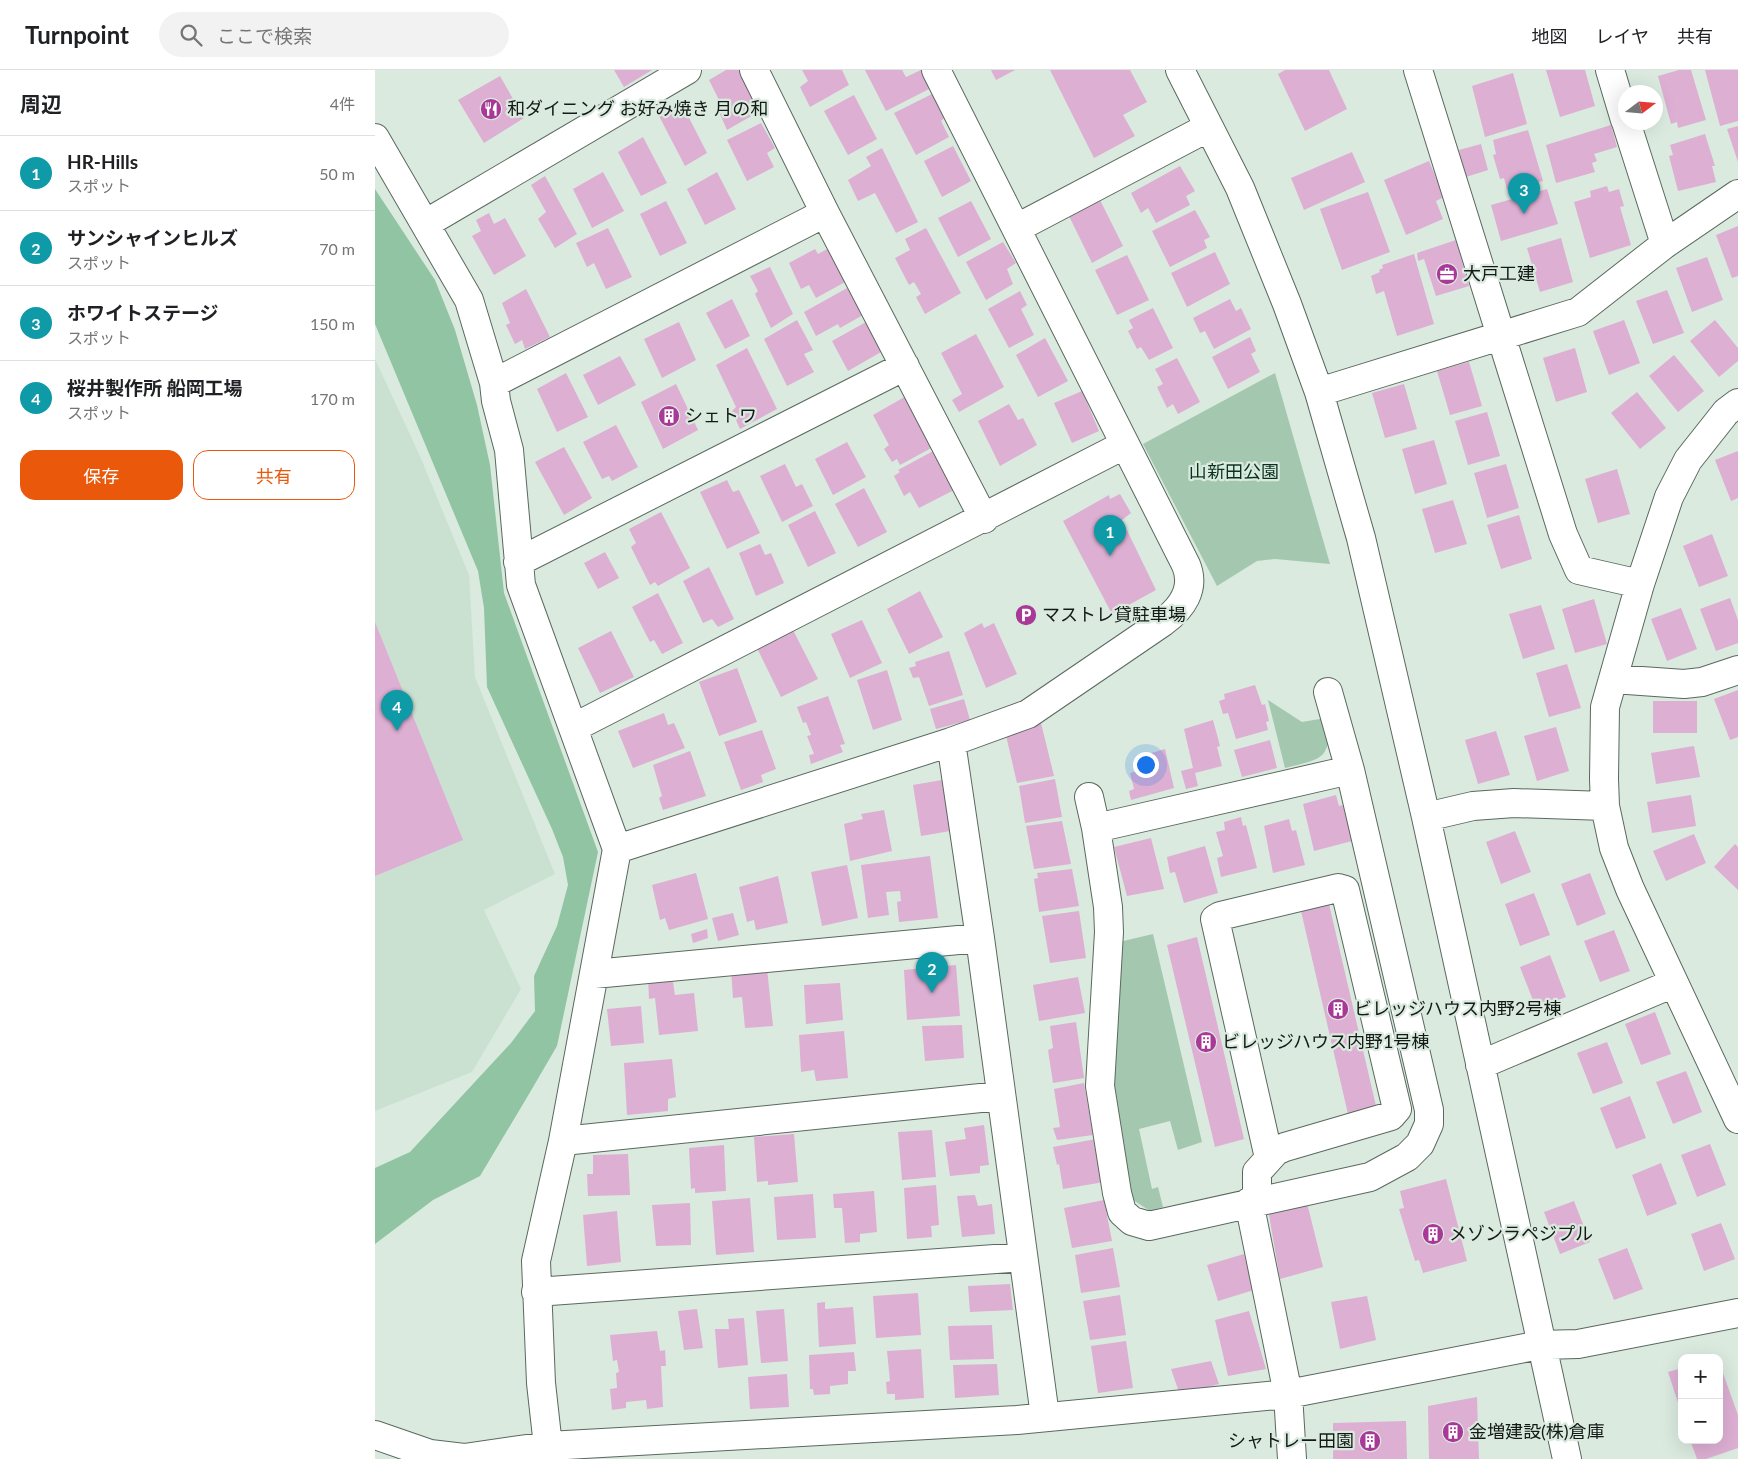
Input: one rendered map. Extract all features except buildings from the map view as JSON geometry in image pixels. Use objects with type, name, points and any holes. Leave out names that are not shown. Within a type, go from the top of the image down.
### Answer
[{"type":"street","points":[[425,224],[687,70]]},
{"type":"street","points":[[755,70],[825,213],[983,519]]},
{"type":"street","points":[[617,849],[951,742],[1028,714],[1179,611],[1184,602],[1189,584],[1189,573],[936,70]]},
{"type":"street","points":[[1180,70],[1243,196],[1319,392],[1361,538],[1426,817],[1540,1345],[1567,1459]]},
{"type":"street","points":[[1417,70],[1563,534],[1574,561],[1579,570],[1640,584]]},
{"type":"street","points":[[1610,70],[1618,96]]},
{"type":"street","points":[[1017,228],[1209,126]]},
{"type":"street","points":[[1629,130],[1665,244]]},
{"type":"street","points":[[375,138],[466,294],[494,383],[496,401],[509,454],[521,584],[617,849],[563,1141],[536,1261],[535,1292],[541,1383],[548,1446]]},
{"type":"street","points":[[1319,392],[1578,312],[1665,244],[1738,194]]},
{"type":"street","points":[[494,383],[825,213]]},
{"type":"street","points":[[518,562],[905,366]]},
{"type":"street","points":[[1738,403],[1726,412],[1688,460],[1669,497],[1640,584],[1605,707],[1605,806],[1614,848],[1674,983],[1738,1119]]},
{"type":"street","points":[[573,728],[1124,446]]},
{"type":"street","points":[[1613,679],[1684,684],[1702,682],[1738,670]]},
{"type":"street","points":[[1089,797],[1096,828],[1108,908],[1109,932],[1100,1086],[1117,1193],[1122,1212],[1132,1221],[1149,1226],[1254,1201],[1370,1177],[1389,1169],[1407,1157],[1419,1144],[1429,1124],[1429,1110],[1350,770],[1327,692]]},
{"type":"street","points":[[951,742],[981,938],[1000,1096],[1045,1416]]},
{"type":"street","points":[[1096,828],[1350,770]]},
{"type":"street","points":[[1426,817],[1473,806],[1513,802],[1605,806]]},
{"type":"street","points":[[1269,1158],[1215,919],[1220,916],[1338,888],[1345,890],[1397,1109],[1391,1116],[1285,1147],[1269,1158],[1257,1172],[1257,1190],[1254,1201],[1288,1394],[1292,1459]]},
{"type":"street","points":[[594,974],[981,938]]},
{"type":"street","points":[[1480,1065],[1674,983]]},
{"type":"street","points":[[563,1141],[1000,1096]]},
{"type":"street","points":[[535,1292],[1023,1257]]},
{"type":"street","points":[[375,1435],[430,1454],[453,1458],[548,1446],[1017,1420],[1288,1394],[1540,1345],[1578,1344],[1738,1313]]},
{"type":"shaded area","points":[[375,359],[420,456],[469,575],[475,677],[555,874],[484,910],[521,989],[472,1072],[375,1111]]},
{"type":"green space","points":[[375,189],[435,280],[455,330],[477,405],[490,465],[504,593],[598,852],[557,1046],[480,1176],[433,1200],[375,1244],[375,1168],[410,1152],[511,1043],[535,1011],[534,976],[557,926],[568,885],[563,857],[552,829],[487,687],[484,608],[478,571],[375,324]]},
{"type":"green space","name":"山新田公園","points":[[1275,373],[1330,564],[1275,559],[1257,561],[1217,586],[1143,444]]},
{"type":"green space","points":[[1268,700],[1302,722],[1331,717],[1328,742],[1322,755],[1309,762],[1285,768]]},
{"type":"green space","points":[[1153,934],[1202,1142],[1178,1150],[1170,1121],[1139,1129],[1152,1189],[1158,1187],[1163,1207],[1150,1211],[1127,1196],[1109,1085],[1119,942]]},
{"type":"place","name":"和ダイニング お好み焼き 月の和","points":[[491,109]]},
{"type":"place","name":"ホワイトステージ","points":[[1524,214]]},
{"type":"place","name":"大戸工建","points":[[1447,274]]},
{"type":"place","name":"シェトワ","points":[[669,416]]},
{"type":"place","name":"HR-Hills","points":[[1110,556]]},
{"type":"place","name":"マストレ貸駐車場","points":[[1026,615]]},
{"type":"place","name":"桜井製作所 船岡工場","points":[[397,731]]},
{"type":"place","name":"サンシャインヒルズ","points":[[932,993]]},
{"type":"place","name":"ビレッジハウス内野2号棟","points":[[1338,1009]]},
{"type":"place","name":"ビレッジハウス内野1号棟","points":[[1206,1042]]},
{"type":"place","name":"メゾンラペジプル","points":[[1433,1234]]},
{"type":"place","name":"金増建設(株)倉庫","points":[[1453,1432]]},
{"type":"place","name":"シャトレー田園","points":[[1370,1441]]}]
